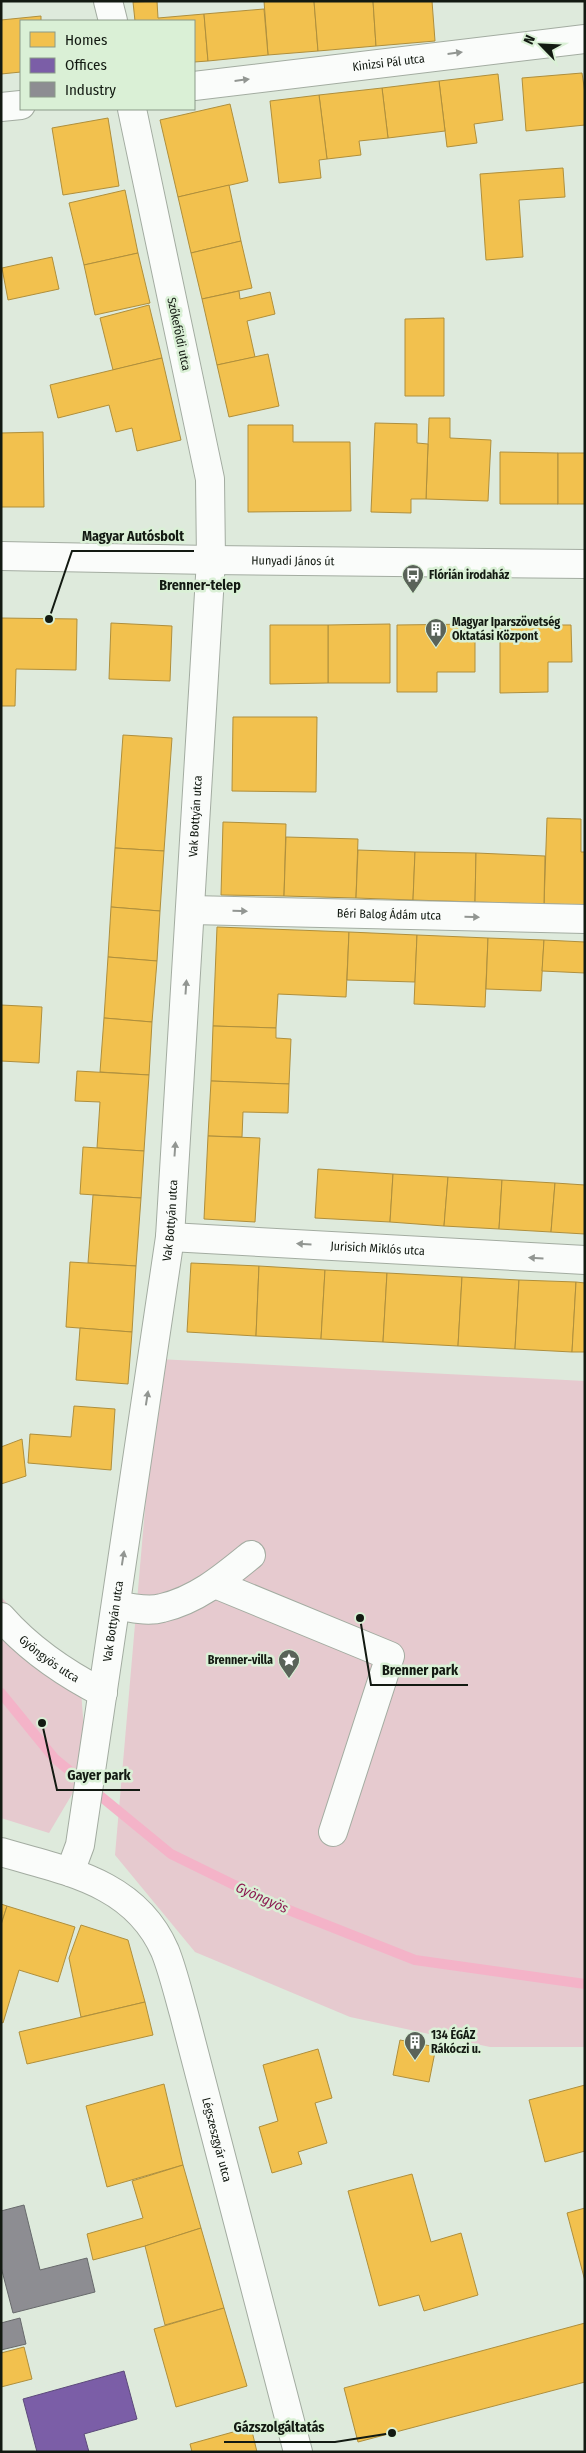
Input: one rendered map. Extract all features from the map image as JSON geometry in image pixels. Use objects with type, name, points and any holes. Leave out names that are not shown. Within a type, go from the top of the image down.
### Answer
[{"type":"street","points":[[108,1],[113,20]]},
{"type":"street","name":"Kinizsi Pál utca","points":[[195,86],[585,39]]},
{"type":"street","points":[[1,107],[20,105]]},
{"type":"street","name":"Szőkeföldi utca","points":[[132,110],[210,479],[211,560]]},
{"type":"street","name":"Hunyadi János út","points":[[1,556],[585,564]]},
{"type":"street","name":"Vak Bottyán utca","points":[[70,1872],[80,1845],[170,1237],[211,560]]},
{"type":"street","name":"Béri Balog Ádám utca","points":[[191,910],[585,919]]},
{"type":"street","name":"Jurisich Miklós utca","points":[[170,1237],[585,1260]]},
{"type":"street","points":[[116,1605],[140,1609],[161,1609],[189,1598],[215,1584],[251,1555]]},
{"type":"street","points":[[215,1584],[390,1656],[333,1832]]},
{"type":"street","name":"Gyöngyös utca","points":[[1,1617],[17,1635],[40,1654],[71,1676],[103,1693]]},
{"type":"street","name":"Légszeszgyár utca","points":[[1,1852],[70,1872],[108,1888],[135,1906],[148,1921],[165,1952],[184,2014],[298,2452]]},
{"type":"shaded area","points":[[158,1359],[585,1381],[585,2047],[490,2047],[350,2017],[195,1952],[115,1855]]},
{"type":"shaded area","points":[[1,1597],[80,1678],[87,1769],[49,1833],[1,1818]]},
{"type":"building: Homes","points":[[157,1],[158,18],[204,14],[208,61],[195,62],[195,20],[135,20],[133,2]]},
{"type":"building: Homes","points":[[264,1],[314,1],[318,51],[268,55]]},
{"type":"building: Homes","points":[[314,1],[373,1],[376,46],[318,51]]},
{"type":"building: Homes","points":[[373,1],[432,1],[435,41],[376,46]]},
{"type":"building: Homes","points":[[264,9],[268,55],[208,61],[204,14]]},
{"type":"building: Homes","points":[[41,16],[41,20],[20,20],[20,72],[1,74],[1,20]]},
{"type":"building: Homes","points":[[582,73],[585,93],[585,125],[526,131],[522,78]]},
{"type":"building: Homes","points":[[498,74],[503,120],[474,124],[477,143],[447,147],[439,81]]},
{"type":"building: Homes","points":[[439,81],[445,131],[388,138],[382,88]]},
{"type":"building: Homes","points":[[382,88],[388,138],[359,141],[361,155],[327,159],[319,95]]},
{"type":"building: Homes","points":[[319,95],[327,159],[319,160],[321,178],[279,183],[270,101]]},
{"type":"building: Homes","points":[[230,104],[248,181],[178,197],[160,120]]},
{"type":"building: Homes","points":[[108,118],[119,186],[63,195],[52,128]]},
{"type":"building: Homes","points":[[563,168],[565,197],[519,200],[523,257],[486,260],[480,174]]},
{"type":"building: Homes","points":[[229,185],[241,241],[191,253],[178,197]]},
{"type":"building: Homes","points":[[125,190],[138,253],[84,265],[69,203]]},
{"type":"building: Homes","points":[[241,241],[252,288],[202,299],[191,253]]},
{"type":"building: Homes","points":[[138,253],[150,303],[95,315],[84,265]]},
{"type":"building: Homes","points":[[52,257],[59,289],[8,300],[2,268]]},
{"type":"building: Homes","points":[[239,291],[240,299],[270,292],[275,314],[247,321],[255,357],[217,365],[202,299]]},
{"type":"building: Homes","points":[[149,305],[162,358],[113,370],[100,318]]},
{"type":"building: Homes","points":[[444,318],[444,396],[405,396],[405,319]]},
{"type":"building: Homes","points":[[268,354],[279,406],[229,417],[217,365]]},
{"type":"building: Homes","points":[[162,358],[181,440],[137,451],[132,428],[116,432],[109,405],[58,418],[50,385]]},
{"type":"building: Homes","points":[[429,418],[450,418],[450,438],[491,440],[488,501],[426,499]]},
{"type":"building: Homes","points":[[375,423],[417,424],[417,443],[428,444],[426,499],[411,499],[411,513],[371,512]]},
{"type":"building: Homes","points":[[248,425],[293,425],[293,442],[350,442],[351,511],[248,512]]},
{"type":"building: Homes","points":[[43,432],[44,507],[1,507],[1,433]]},
{"type":"building: Homes","points":[[500,452],[558,453],[558,504],[500,504]]},
{"type":"building: Homes","points":[[558,453],[585,453],[585,504],[558,504]]},
{"type":"building: Homes","points":[[1,618],[77,619],[76,670],[16,669],[15,706],[1,706]]},
{"type":"building: Homes","points":[[111,623],[172,626],[170,681],[109,679]]},
{"type":"building: Homes","points":[[390,624],[390,683],[328,683],[328,625]]},
{"type":"building: Homes","name":"Magyar Iparszövetség Oktatási Központ","points":[[475,624],[475,672],[437,672],[437,692],[397,692],[397,625]]},
{"type":"building: Homes","points":[[270,625],[328,625],[328,683],[270,684]]},
{"type":"building: Homes","points":[[500,625],[571,625],[572,662],[548,662],[548,692],[500,693]]},
{"type":"building: Homes","points":[[233,717],[317,717],[316,792],[232,791]]},
{"type":"building: Homes","points":[[123,735],[172,738],[164,851],[115,848]]},
{"type":"building: Homes","points":[[547,818],[581,819],[581,852],[585,852],[585,905],[544,904]]},
{"type":"building: Homes","points":[[223,822],[286,824],[284,896],[221,895]]},
{"type":"building: Homes","points":[[286,837],[358,839],[356,898],[284,896]]},
{"type":"building: Homes","points":[[115,848],[164,851],[160,911],[111,907]]},
{"type":"building: Homes","points":[[358,850],[415,852],[413,900],[356,898]]},
{"type":"building: Homes","points":[[415,852],[476,853],[475,902],[413,900]]},
{"type":"building: Homes","points":[[476,853],[545,856],[544,904],[475,902]]},
{"type":"building: Homes","points":[[111,907],[160,911],[157,961],[108,957]]},
{"type":"building: Homes","points":[[217,927],[349,932],[346,997],[278,994],[276,1028],[213,1026]]},
{"type":"building: Homes","points":[[349,932],[417,935],[415,982],[347,980]]},
{"type":"building: Homes","points":[[417,935],[488,938],[485,1007],[414,1004]]},
{"type":"building: Homes","points":[[488,938],[544,940],[541,991],[486,989]]},
{"type":"building: Homes","points":[[544,940],[585,942],[585,973],[542,971]]},
{"type":"building: Homes","points":[[108,957],[157,961],[152,1022],[104,1018]]},
{"type":"building: Homes","points":[[1,1005],[42,1007],[39,1063],[1,1061]]},
{"type":"building: Homes","points":[[104,1018],[152,1022],[149,1075],[100,1072]]},
{"type":"building: Homes","points":[[213,1026],[276,1028],[276,1038],[291,1039],[289,1084],[211,1081]]},
{"type":"building: Homes","points":[[77,1071],[149,1075],[144,1151],[97,1148],[100,1102],[75,1101]]},
{"type":"building: Homes","points":[[211,1081],[289,1084],[288,1113],[243,1112],[242,1137],[208,1136]]},
{"type":"building: Homes","points":[[208,1136],[260,1138],[255,1222],[204,1219]]},
{"type":"building: Homes","points":[[83,1147],[144,1151],[141,1198],[80,1194]]},
{"type":"building: Homes","points":[[318,1169],[393,1174],[390,1222],[315,1218]]},
{"type":"building: Homes","points":[[393,1174],[448,1177],[444,1226],[390,1222]]},
{"type":"building: Homes","points":[[448,1177],[502,1180],[499,1229],[444,1226]]},
{"type":"building: Homes","points":[[502,1180],[555,1183],[551,1232],[499,1229]]},
{"type":"building: Homes","points":[[555,1183],[585,1185],[585,1234],[551,1232]]},
{"type":"building: Homes","points":[[93,1195],[141,1198],[136,1266],[88,1263]]},
{"type":"building: Homes","points":[[70,1262],[136,1266],[132,1332],[66,1327]]},
{"type":"building: Homes","points":[[191,1263],[259,1266],[256,1336],[187,1332]]},
{"type":"building: Homes","points":[[259,1266],[325,1270],[321,1339],[256,1336]]},
{"type":"building: Homes","points":[[325,1270],[387,1273],[383,1342],[321,1339]]},
{"type":"building: Homes","points":[[387,1273],[462,1277],[458,1346],[383,1342]]},
{"type":"building: Homes","points":[[462,1277],[519,1280],[515,1349],[458,1346]]},
{"type":"building: Homes","points":[[519,1280],[576,1282],[572,1352],[515,1349]]},
{"type":"building: Homes","points":[[576,1282],[585,1283],[585,1352],[572,1352]]},
{"type":"building: Homes","points":[[80,1328],[132,1332],[128,1384],[76,1380]]},
{"type":"building: Homes","points":[[74,1406],[115,1409],[111,1470],[28,1463],[30,1434],[71,1437]]},
{"type":"building: Homes","points":[[22,1439],[26,1476],[1,1484],[1,1447]]},
{"type":"building: Homes","points":[[1,1904],[7,1906],[1,1925]]},
{"type":"building: Homes","points":[[7,1906],[75,1927],[58,1982],[19,1970],[3,2023],[1,2022],[1,1925]]},
{"type":"building: Homes","points":[[81,1925],[128,1940],[145,2002],[81,2017],[69,1958]]},
{"type":"building: Homes","points":[[145,2002],[153,2035],[27,2064],[19,2032]]},
{"type":"building: Homes","name":"134 ÉGÁZ Rákóczi u.","points":[[400,2040],[436,2047],[429,2082],[393,2075]]},
{"type":"building: Homes","points":[[318,2049],[332,2098],[315,2103],[327,2143],[298,2152],[302,2164],[272,2173],[259,2127],[278,2121],[263,2065]]},
{"type":"building: Homes","points":[[164,2084],[183,2165],[107,2187],[86,2106]]},
{"type":"building: Homes","points":[[585,2085],[585,2151],[545,2162],[529,2100]]},
{"type":"building: Homes","points":[[183,2165],[201,2228],[93,2260],[87,2234],[143,2218],[132,2181]]},
{"type":"building: Homes","points":[[412,2174],[431,2242],[461,2233],[478,2295],[424,2311],[419,2295],[379,2306],[348,2191]]},
{"type":"building: Homes","points":[[585,2208],[585,2281],[567,2213]]},
{"type":"building: Homes","points":[[201,2228],[224,2308],[165,2325],[145,2246]]},
{"type":"building: Homes","points":[[224,2308],[247,2386],[176,2407],[154,2329]]},
{"type":"building: Homes","points":[[585,2323],[585,2382],[358,2442],[344,2388]]},
{"type":"building: Homes","points":[[24,2347],[32,2379],[1,2387],[1,2353]]},
{"type":"building: Homes","points":[[251,2427],[257,2452],[192,2452],[190,2444]]},
{"type":"building: Offices","points":[[124,2371],[137,2419],[84,2434],[89,2452],[37,2452],[23,2399]]},
{"type":"building: Industry","points":[[24,2205],[40,2270],[87,2258],[95,2292],[13,2313],[1,2267],[1,2211]]},
{"type":"building: Industry","points":[[20,2318],[26,2344],[1,2350],[1,2323]]},
{"type":"waterway","name":"Gyöngyös","points":[[1,1693],[54,1758],[171,1854],[271,1903],[415,1960],[585,1984]]},
{"type":"place","name":"Flórián irodaház","points":[[413,594]]},
{"type":"place","name":"Magyar Autósbolt","points":[[49,619]]},
{"type":"place","name":"Magyar Iparszövetség Oktatási Központ","points":[[436,648]]},
{"type":"place","name":"Brenner park","points":[[360,1618]]},
{"type":"place","name":"Brenner-villa","points":[[289,1679]]},
{"type":"place","name":"Gayer park","points":[[42,1723]]},
{"type":"place","name":"134 ÉGÁZ Rákóczi u.","points":[[415,2061]]},
{"type":"place","name":"Gázszolgáltatás","points":[[392,2433]]},
{"type":"district","name":"Brenner-telep","points":[[200,585]]}]
